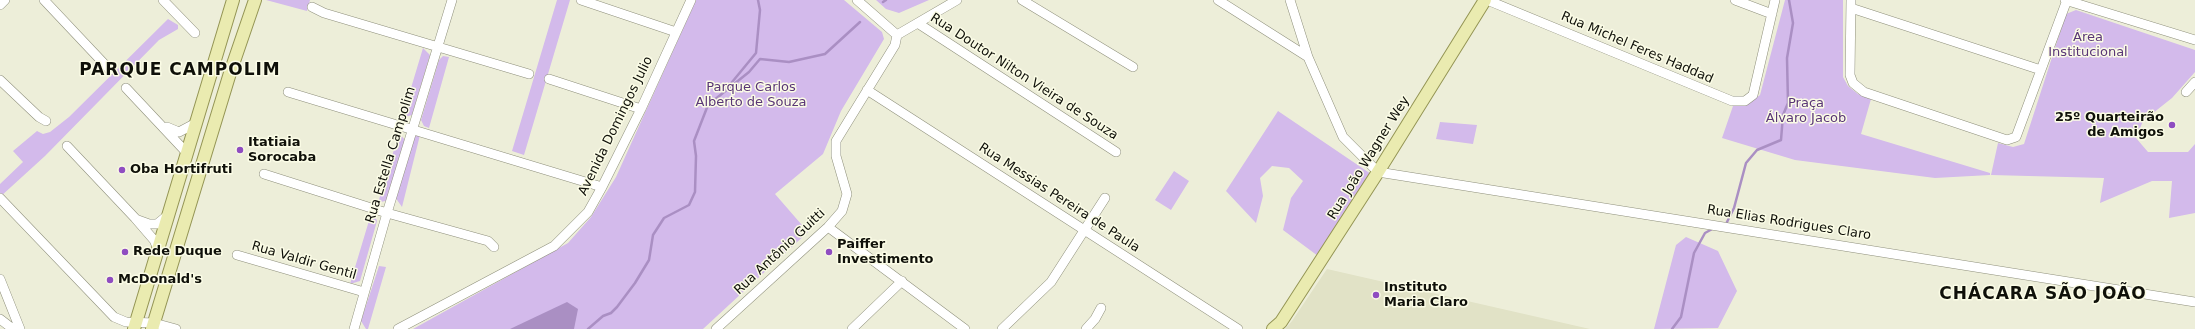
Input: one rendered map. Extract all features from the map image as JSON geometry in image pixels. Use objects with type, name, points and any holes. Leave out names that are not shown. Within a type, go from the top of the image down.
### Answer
[{"type":"main road","points":[[135,326],[233,0]]},
{"type":"main road","points":[[153,326],[230,73],[255,0]]},
{"type":"main road","name":"Rua João Wagner Wey","points":[[1273,329],[1280,322],[1378,172],[1486,0]]},
{"type":"street","points":[[0,4],[4,0]]},
{"type":"street","points":[[44,0],[110,70]]},
{"type":"street","points":[[163,0],[195,33]]},
{"type":"street","name":"Rua Estella Campolim","points":[[354,329],[387,213],[452,0]]},
{"type":"street","points":[[580,0],[676,32]]},
{"type":"street","name":"Avenida Domingos Julio","points":[[398,329],[554,246],[588,212],[641,110],[691,0]]},
{"type":"street","points":[[860,1],[897,35],[919,24],[957,0]]},
{"type":"street","points":[[1022,0],[1133,68]]},
{"type":"street","points":[[1218,0],[1308,57]]},
{"type":"street","points":[[1290,0],[1308,57],[1343,137],[1378,172]]},
{"type":"street","name":"Rua Michel Feres Haddad","points":[[1486,0],[1732,102],[1745,101],[1752,94],[1772,14]]},
{"type":"street","points":[[1735,0],[1772,14],[1775,0]]},
{"type":"street","points":[[2041,70],[1851,4],[1850,75],[1853,83],[1864,92],[2007,140],[2016,137],[2041,70],[2066,0],[2195,40]]},
{"type":"street","points":[[312,7],[324,13],[529,74]]},
{"type":"street","name":"Rua Doutor Nilton Vieira de Souza","points":[[919,24],[1116,152]]},
{"type":"street","name":"Rua Antônio Guitti","points":[[716,329],[828,227],[842,211],[847,194],[836,156],[836,141],[895,45],[897,35]]},
{"type":"street","points":[[549,79],[641,110]]},
{"type":"street","points":[[0,80],[39,117],[46,121]]},
{"type":"street","points":[[2186,92],[2195,82]]},
{"type":"street","points":[[126,88],[161,123],[187,153]]},
{"type":"street","name":"Rua Messias Pereira de Paula","points":[[867,90],[1238,329]]},
{"type":"street","points":[[288,92],[602,187]]},
{"type":"street","points":[[161,123],[180,132],[196,123]]},
{"type":"street","points":[[67,146],[135,218],[158,248]]},
{"type":"street","name":"Rua Elias Rodrigues Claro","points":[[1378,172],[2195,302]]},
{"type":"street","points":[[264,174],[387,213],[488,241],[494,246]]},
{"type":"street","points":[[0,198],[109,313],[135,326],[153,326],[176,329]]},
{"type":"street","points":[[1002,329],[1051,282],[1105,198]]},
{"type":"street","points":[[0,206],[14,212]]},
{"type":"street","points":[[148,233],[168,215]]},
{"type":"street","points":[[135,218],[141,222],[157,224]]},
{"type":"street","points":[[828,227],[965,329]]},
{"type":"street","name":"Rua Valdir Gentil","points":[[237,255],[364,292]]},
{"type":"street","points":[[0,279],[20,329]]},
{"type":"street","points":[[852,329],[902,281]]},
{"type":"street","points":[[1086,329],[1095,319],[1101,308]]},
{"type":"street","points":[[0,318],[13,329]]},
{"type":"street","points":[[357,318],[362,329]]},
{"type":"shaded area","name":"Instituto Maria Claro","points":[[1327,269],[1590,329],[1285,329]]},
{"type":"shaded area","points":[[567,302],[578,309],[574,329],[510,329]]},
{"type":"green space","points":[[266,0],[310,0],[307,11]]},
{"type":"green space","points":[[557,0],[570,0],[524,155],[512,151]]},
{"type":"green space","name":"Parque Carlos Alberto de Souza","points":[[696,0],[844,0],[882,32],[884,39],[841,111],[823,154],[775,194],[808,232],[703,329],[413,329],[568,243],[591,217],[616,177]]},
{"type":"green space","points":[[876,0],[929,0],[899,13],[886,9]]},
{"type":"green space","name":"Praça Álvaro Jacob","points":[[1785,0],[1843,0],[1843,77],[1848,86],[1858,94],[1871,99],[1861,134],[1990,173],[1990,175],[1935,178],[1795,160],[1722,138],[1733,106],[1749,103],[1760,95]]},
{"type":"green space","name":"Área Institucional","points":[[2076,10],[2195,50],[2195,72],[2172,98],[2143,121],[2136,138],[2148,152],[2188,152],[2195,144],[2195,213],[2169,218],[2172,181],[2152,181],[2100,203],[2104,178],[1991,175],[1998,143],[2013,147],[2024,144],[2066,14]]},
{"type":"green space","points":[[168,19],[178,25],[178,29],[159,40],[45,156],[0,197],[0,184],[23,162],[13,151],[37,131],[43,134],[50,132],[69,117]]},
{"type":"green space","points":[[423,48],[430,55],[412,115],[402,118]]},
{"type":"green space","points":[[443,56],[449,57],[429,128],[424,126],[421,120],[439,60]]},
{"type":"green space","points":[[1278,111],[1371,174],[1318,256],[1283,230],[1291,198],[1303,181],[1289,168],[1272,166],[1260,178],[1263,196],[1256,223],[1226,191]]},
{"type":"green space","points":[[1440,122],[1477,125],[1473,144],[1436,139]]},
{"type":"green space","points":[[399,133],[405,140],[388,200],[378,203]]},
{"type":"green space","points":[[420,135],[402,207],[395,197],[413,137]]},
{"type":"green space","points":[[1174,171],[1189,181],[1171,210],[1155,200]]},
{"type":"green space","points":[[371,214],[375,216],[377,221],[360,281],[350,284]]},
{"type":"green space","points":[[1686,237],[1718,251],[1737,291],[1718,328],[1654,329],[1676,245]]},
{"type":"green space","points":[[379,266],[386,267],[368,329],[366,329],[361,321]]},
{"type":"waterway","points":[[728,87],[756,53],[760,10],[758,0]]},
{"type":"waterway","points":[[1727,222],[1734,208],[1746,163],[1757,150],[1781,140],[1783,115],[1788,103],[1787,58],[1793,23],[1789,0]]},
{"type":"waterway","points":[[588,329],[603,316],[611,313],[635,283],[649,260],[653,235],[664,218],[689,205],[695,192],[696,156],[694,141],[708,105],[749,72],[760,59],[789,62],[825,54],[860,22]]},
{"type":"waterway","points":[[1672,329],[1681,317],[1694,253],[1705,233],[1714,228]]},
{"type":"place","name":"25º Quarteirão de Amigos","points":[[2172,125]]},
{"type":"place","name":"Itatiaia Sorocaba","points":[[240,150]]},
{"type":"place","name":"Oba Hortifruti","points":[[122,170]]},
{"type":"place","name":"Rede Duque","points":[[125,252]]},
{"type":"place","name":"Paiffer Investimento","points":[[829,252]]},
{"type":"place","name":"McDonald's","points":[[110,280]]},
{"type":"place","name":"Instituto Maria Claro","points":[[1376,295]]},
{"type":"district","name":"PARQUE CAMPOLIM","points":[[180,71]]},
{"type":"district","name":"CHÁCARA SÃO JOÃO","points":[[2043,295]]}]
